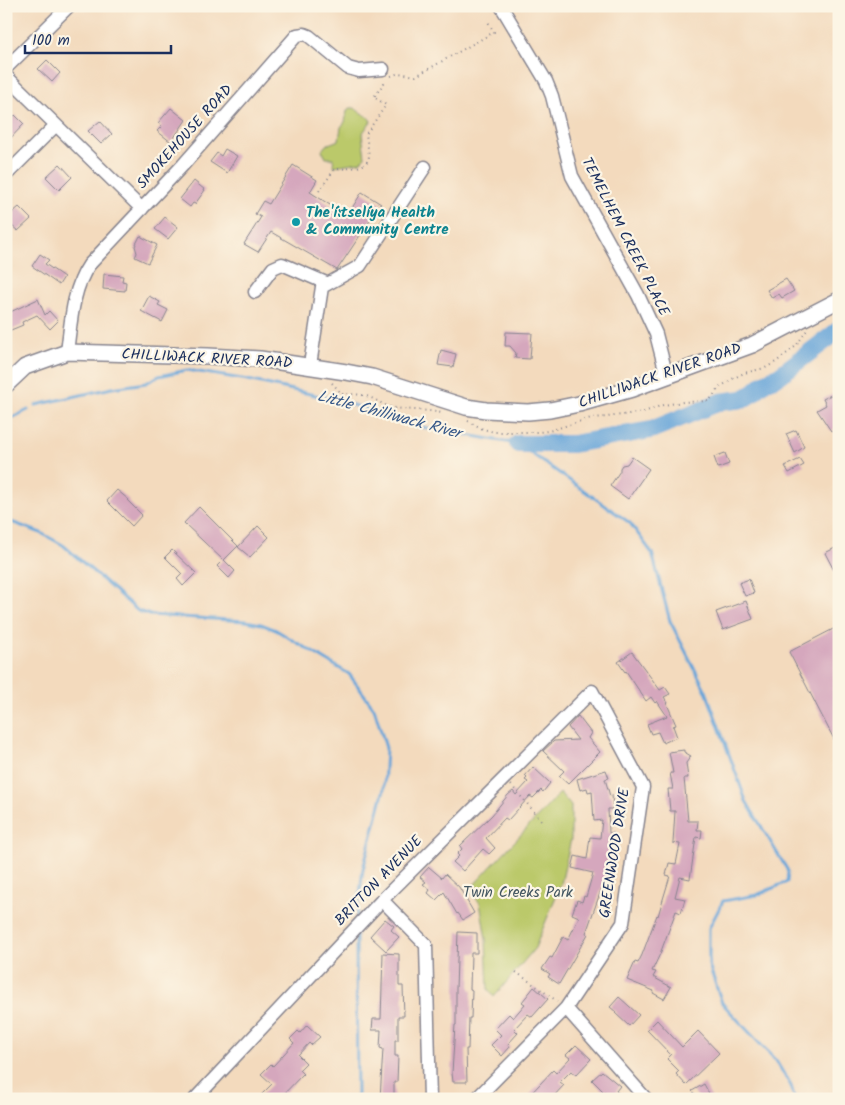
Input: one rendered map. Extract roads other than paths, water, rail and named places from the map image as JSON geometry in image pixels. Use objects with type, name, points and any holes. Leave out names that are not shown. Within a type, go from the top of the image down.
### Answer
[{"type":"main road","name":"CHILLIWACK RIVER ROAD","points":[[6,385],[25,367],[67,352],[208,356],[260,359],[310,365],[372,377],[466,407],[510,412],[550,410],[579,404],[667,377],[752,345],[839,300]]},
{"type":"street","points":[[6,68],[69,6]]},
{"type":"street","name":"TEMELHEM CREEK PLACE","points":[[502,6],[546,81],[552,96],[572,176],[638,295],[656,334],[667,377]]},
{"type":"street","name":"SMOKEHOUSE ROAD","points":[[67,352],[76,293],[82,277],[297,35],[304,34],[309,36],[353,70],[383,69]]},
{"type":"street","points":[[6,76],[142,209]]},
{"type":"street","points":[[6,175],[56,125]]},
{"type":"street","points":[[310,365],[320,292],[326,283],[360,266],[425,167]]},
{"type":"street","points":[[255,292],[273,268],[282,264],[326,283]]},
{"type":"street","name":"BRITTON AVENUE","points":[[195,1099],[382,900],[592,692]]},
{"type":"street","name":"GREENWOOD DRIVE","points":[[476,1099],[566,1008],[623,923],[644,787],[592,692]]},
{"type":"street","points":[[382,900],[426,945],[430,1099]]},
{"type":"street","points":[[566,1008],[646,1099]]},
{"type":"waterway","name":"Little Chilliwack River","points":[[518,444],[573,444],[651,430],[720,402],[743,399],[764,383],[780,375],[839,330]]},
{"type":"waterway","points":[[36,405],[112,388],[146,383],[159,376],[187,370],[248,380],[337,400],[422,427],[518,444],[630,523],[652,553],[670,621],[706,691],[746,801],[788,871],[787,882],[757,895],[723,901],[709,928],[709,965],[722,1003],[776,1061],[791,1086],[795,1099]]},
{"type":"waterway","name":"Little Chilliwack River","points":[[6,421],[28,410]]},
{"type":"waterway","points":[[6,520],[41,533],[63,545],[138,611],[150,615],[246,621],[261,624],[276,630],[349,674],[374,708],[386,748],[384,789],[363,869],[356,923]]},
{"type":"waterway","points":[[356,934],[357,1099]]},
{"type":"place","name":"The'í:tselíya Health & Community Centre","points":[[296,222]]},
{"type":"park label","name":"Twin Creeks Park","points":[[518,893]]}]
